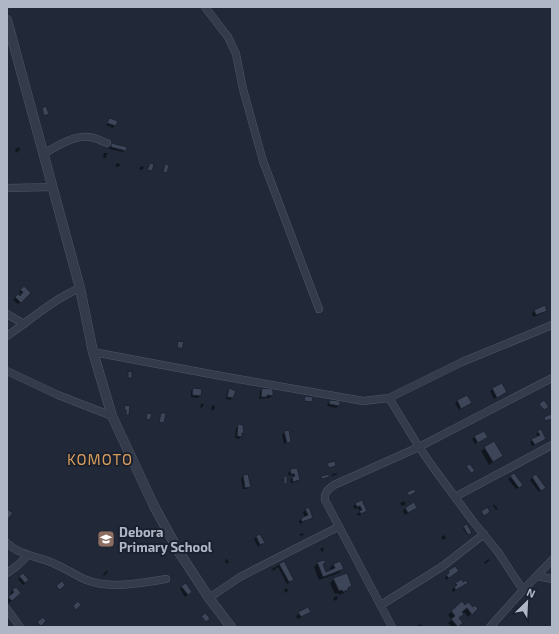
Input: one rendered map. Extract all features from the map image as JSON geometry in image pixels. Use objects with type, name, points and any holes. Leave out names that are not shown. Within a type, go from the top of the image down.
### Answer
[{"type":"street","points":[[205,7],[228,37],[236,54],[242,90],[263,161],[319,309]]},
{"type":"street","points":[[7,20],[80,288],[93,352],[112,416],[154,506],[179,552],[209,598],[231,627]]},
{"type":"street","points":[[44,154],[57,146],[83,137],[93,137],[107,143]]},
{"type":"street","points":[[7,188],[53,187]]},
{"type":"street","points":[[7,336],[48,305],[64,295],[80,288]]},
{"type":"street","points":[[7,314],[24,324]]},
{"type":"street","points":[[93,352],[363,401],[390,398],[462,362],[552,325]]},
{"type":"street","points":[[7,371],[58,395],[112,416]]},
{"type":"street","points":[[391,627],[325,500],[326,492],[334,485],[419,447],[552,378]]},
{"type":"street","points":[[390,398],[419,447],[455,497],[498,552],[523,590]]},
{"type":"street","points":[[455,497],[552,445]]},
{"type":"street","points":[[209,598],[240,577],[338,527]]},
{"type":"street","points":[[380,605],[443,566],[484,534]]},
{"type":"street","points":[[7,543],[12,548],[48,561],[85,579],[103,583],[125,585],[166,579]]},
{"type":"street","points":[[7,573],[28,555]]},
{"type":"street","points":[[490,627],[552,560]]},
{"type":"street","points":[[537,576],[552,579]]},
{"type":"street","points":[[7,609],[20,627]]},
{"type":"building","points":[[46,106],[49,114],[44,116],[42,108]]},
{"type":"building","points":[[109,118],[118,121],[116,126],[107,123]]},
{"type":"building","points":[[111,143],[127,147],[126,151],[111,147]]},
{"type":"building","points":[[150,163],[154,164],[152,171],[147,170]]},
{"type":"building","points":[[165,164],[169,165],[167,173],[163,172]]},
{"type":"building","points":[[24,286],[31,293],[21,303],[15,297],[18,294],[20,296],[23,292],[20,290]]},
{"type":"building","points":[[545,305],[547,311],[536,315],[534,310]]},
{"type":"building","points":[[178,341],[184,342],[182,349],[177,347]]},
{"type":"building","points":[[128,371],[132,372],[132,378],[128,378]]},
{"type":"building","points":[[502,383],[507,392],[497,398],[492,388]]},
{"type":"building","points":[[193,388],[202,389],[201,396],[192,395]]},
{"type":"building","points":[[229,388],[236,391],[233,398],[227,397]]},
{"type":"building","points":[[262,388],[273,389],[273,396],[267,395],[267,397],[261,397]]},
{"type":"building","points":[[467,395],[472,403],[461,409],[457,400]]},
{"type":"building","points":[[305,396],[313,397],[312,402],[304,401]]},
{"type":"building","points":[[330,400],[340,401],[340,406],[329,404]]},
{"type":"building","points":[[544,400],[549,407],[544,410],[539,404]]},
{"type":"building","points":[[125,405],[130,406],[129,415],[126,415],[126,410],[124,409]]},
{"type":"building","points":[[147,413],[152,414],[150,420],[146,419]]},
{"type":"building","points":[[161,413],[166,413],[164,423],[159,422]]},
{"type":"building","points":[[551,414],[552,419],[545,421],[544,417]]},
{"type":"building","points":[[238,424],[243,425],[244,433],[242,433],[242,437],[237,436]]},
{"type":"building","points":[[541,429],[546,439],[535,445],[531,439],[540,435],[537,431]]},
{"type":"building","points":[[289,430],[291,442],[287,443],[284,431]]},
{"type":"building","points":[[484,431],[488,437],[478,443],[474,436]]},
{"type":"building","points":[[494,441],[503,456],[493,462],[484,447]]},
{"type":"building","points":[[335,461],[336,466],[329,468],[327,463]]},
{"type":"building","points":[[470,464],[475,471],[471,473],[466,466]]},
{"type":"building","points":[[297,468],[300,480],[293,482],[292,477],[295,476],[294,474],[291,474],[290,469]]},
{"type":"building","points":[[514,473],[523,485],[519,488],[510,476]]},
{"type":"building","points":[[248,474],[251,487],[245,488],[243,475]]},
{"type":"building","points":[[329,474],[329,477],[322,479],[321,476]]},
{"type":"building","points":[[536,474],[546,488],[541,491],[532,477]]},
{"type":"building","points":[[284,476],[287,476],[287,484],[284,484]]},
{"type":"building","points":[[414,489],[416,492],[409,496],[407,492]]},
{"type":"building","points":[[362,500],[367,511],[361,514],[359,511],[362,510],[360,506],[357,507],[355,503]]},
{"type":"building","points":[[414,502],[417,508],[408,513],[405,508]]},
{"type":"building","points":[[490,506],[488,508],[490,512],[484,516],[481,511]]},
{"type":"building","points":[[309,507],[313,518],[302,522],[301,518],[308,515],[305,509]]},
{"type":"building","points":[[7,509],[13,513],[8,519],[7,518]]},
{"type":"building","points":[[467,524],[472,533],[468,535],[463,526]]},
{"type":"building","points":[[260,534],[265,543],[260,545],[256,536]]},
{"type":"building","points":[[324,560],[326,563],[323,564],[326,572],[335,568],[333,564],[340,561],[344,569],[323,577],[317,562]]},
{"type":"building","points":[[284,561],[294,580],[289,582],[279,564]]},
{"type":"building","points":[[455,566],[459,571],[449,578],[446,575],[449,573],[448,571]]},
{"type":"building","points":[[23,573],[29,580],[25,583],[19,576]]},
{"type":"building","points":[[347,573],[352,586],[343,592],[342,590],[339,591],[333,578]]},
{"type":"building","points":[[462,579],[463,582],[466,580],[468,583],[456,590],[454,587],[457,585],[455,583]]},
{"type":"building","points":[[62,581],[65,585],[60,590],[56,586]]},
{"type":"building","points":[[186,583],[192,592],[188,595],[181,586]]},
{"type":"building","points":[[16,587],[21,593],[12,601],[8,597],[14,592],[12,590]]},
{"type":"building","points":[[78,601],[81,605],[76,610],[73,606]]},
{"type":"building","points":[[462,601],[465,605],[468,602],[473,607],[475,605],[478,609],[472,615],[467,608],[462,612],[464,614],[459,618],[463,623],[458,627],[451,619],[455,616],[451,611]]},
{"type":"building","points":[[308,607],[311,612],[301,617],[298,612]]},
{"type":"building","points":[[206,613],[210,619],[206,622],[201,616]]},
{"type":"building","points":[[43,617],[46,621],[41,626],[37,622]]},
{"type":"place","name":"Debora Primary School","points":[[106,539]]},
{"type":"district","name":"KOMOTO","points":[[100,460]]}]
